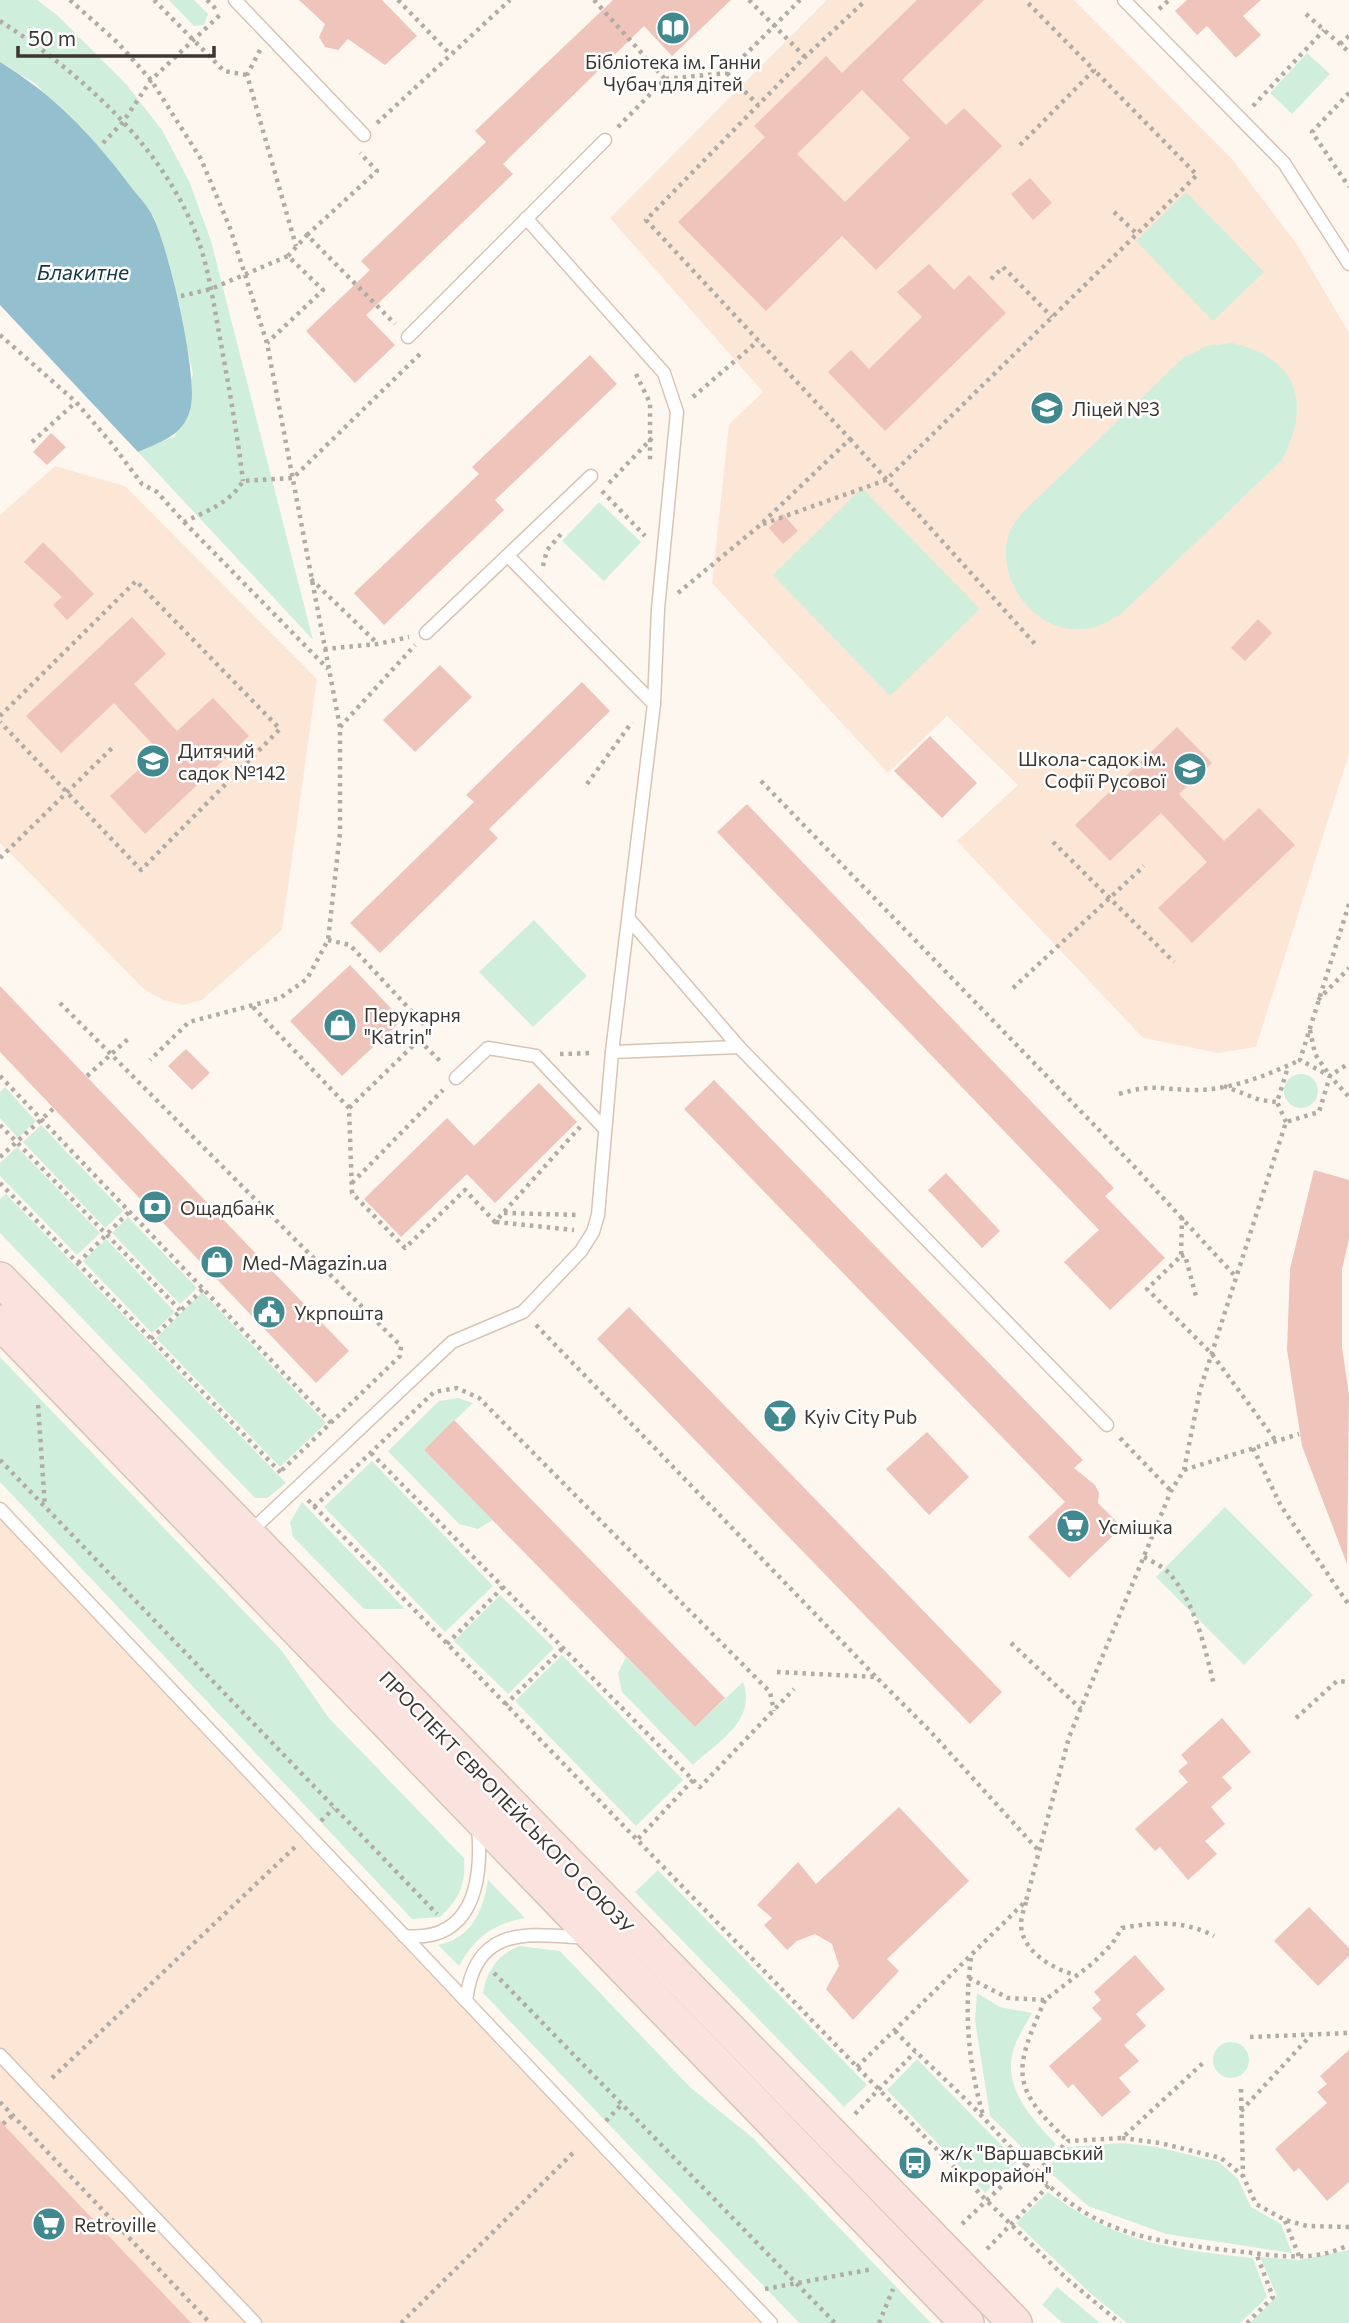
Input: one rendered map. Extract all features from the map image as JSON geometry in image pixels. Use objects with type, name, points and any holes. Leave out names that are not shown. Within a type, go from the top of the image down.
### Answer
[{"type":"main road","name":"ПРОСПЕКТ ЄВРОПЕЙСЬКОГО СОЮЗУ","points":[[0,1279],[1015,2323]]},
{"type":"main road","name":"ПРОСПЕКТ ЄВРОПЕЙСЬКОГО СОЮЗУ","points":[[0,1322],[967,2323]]},
{"type":"lane","points":[[1124,0],[1284,163],[1349,264]]},
{"type":"lane","points":[[232,4],[269,35],[363,135]]},
{"type":"lane","points":[[408,337],[606,140]]},
{"type":"lane","points":[[247,1535],[452,1342],[523,1312],[581,1251],[593,1232],[598,1215],[612,1052],[654,705],[658,609],[677,412],[664,373],[527,218]]},
{"type":"lane","points":[[426,633],[509,557],[591,476]]},
{"type":"lane","points":[[509,557],[654,705]]},
{"type":"lane","points":[[629,919],[739,1047],[1107,1425]]},
{"type":"lane","points":[[612,1052],[739,1047]]},
{"type":"lane","points":[[456,1078],[488,1048],[536,1056],[605,1129]]},
{"type":"lane","points":[[0,1510],[771,2323]]},
{"type":"lane","points":[[404,1936],[425,1938],[443,1932],[462,1917],[472,1900],[479,1843],[477,1816]]},
{"type":"lane","points":[[466,2001],[468,1983],[481,1958],[508,1938],[524,1933],[596,1939]]},
{"type":"lane","points":[[0,2055],[255,2323]]},
{"type":"path","points":[[70,0],[118,43],[151,80],[201,159],[247,275],[267,343],[340,727],[340,833],[328,940],[307,979],[280,998],[189,1022],[150,1060]]},
{"type":"path","points":[[154,0],[224,71],[247,75]]},
{"type":"path","points":[[207,0],[221,14]]},
{"type":"path","points":[[398,0],[451,55]]},
{"type":"path","points":[[181,296],[211,289],[288,256],[307,235],[377,172],[353,145],[510,0]]},
{"type":"path","points":[[594,0],[664,79]]},
{"type":"path","points":[[749,0],[804,57]]},
{"type":"path","points":[[606,140],[664,79],[727,73],[799,0]]},
{"type":"path","points":[[866,0],[804,57],[646,220],[1035,644]]},
{"type":"path","points":[[759,526],[886,480],[1197,175],[1026,0]]},
{"type":"path","points":[[1158,10],[1169,0]]},
{"type":"path","points":[[103,143],[123,122],[151,80],[232,4]]},
{"type":"path","points":[[1306,13],[1349,52]]},
{"type":"path","points":[[0,21],[40,47],[123,122],[165,175],[196,234],[211,289],[243,481],[236,492],[223,503],[184,522]]},
{"type":"path","points":[[1252,108],[1324,30]]},
{"type":"path","points":[[269,35],[247,75],[296,246]]},
{"type":"path","points":[[1340,44],[1349,36]]},
{"type":"path","points":[[1020,145],[1094,70]]},
{"type":"path","points":[[727,73],[758,105]]},
{"type":"path","points":[[1349,93],[1312,132],[1349,187]]},
{"type":"path","points":[[1114,212],[1137,234]]},
{"type":"path","points":[[243,481],[293,478],[424,351],[307,235]]},
{"type":"path","points":[[267,343],[323,290],[288,256]]},
{"type":"path","points":[[991,279],[1003,267],[1052,317]]},
{"type":"path","points":[[0,335],[76,402],[113,444],[142,484],[157,492],[328,669]]},
{"type":"path","points":[[677,412],[758,341]]},
{"type":"path","points":[[629,366],[638,376],[650,403],[652,438],[649,475]]},
{"type":"path","points":[[32,442],[76,402]]},
{"type":"path","points":[[593,500],[652,438]]},
{"type":"path","points":[[658,609],[759,526],[849,439]]},
{"type":"path","points":[[602,490],[645,536]]},
{"type":"path","points":[[644,549],[646,524]]},
{"type":"path","points":[[547,578],[543,559],[547,550],[565,530]]},
{"type":"path","points":[[310,578],[378,644]]},
{"type":"path","points":[[0,716],[136,581],[280,729],[141,870],[0,722]]},
{"type":"path","points":[[324,649],[378,644],[426,633]]},
{"type":"path","points":[[340,727],[426,633]]},
{"type":"path","points":[[587,783],[635,719]]},
{"type":"path","points":[[0,858],[112,748]]},
{"type":"path","points":[[761,781],[1182,1216],[1236,1278]]},
{"type":"path","points":[[1053,842],[1174,962]]},
{"type":"path","points":[[1013,988],[1144,866]]},
{"type":"path","points":[[1119,1094],[1147,1085],[1197,1090],[1262,1078],[1300,1060],[1316,1002],[1349,904]]},
{"type":"path","points":[[328,940],[350,945],[429,1030],[349,1108]]},
{"type":"path","points":[[1316,1002],[1349,968]]},
{"type":"path","points":[[60,1003],[401,1346],[400,1356],[280,1472]]},
{"type":"path","points":[[253,1007],[349,1108],[352,1193],[405,1248],[465,1190],[495,1222],[593,1232]]},
{"type":"path","points":[[1309,1029],[1315,1054],[1349,1097]]},
{"type":"path","points":[[87,1076],[128,1039]]},
{"type":"path","points":[[352,1183],[456,1078],[419,1040]]},
{"type":"path","points":[[536,1056],[612,1052]]},
{"type":"path","points":[[1300,1060],[1330,1076]]},
{"type":"path","points":[[1286,1122],[1319,1112],[1330,1076],[1349,1063]]},
{"type":"path","points":[[1076,1975],[1058,1971],[1029,1946],[1021,1926],[1026,1901],[1069,1737],[1171,1490],[1184,1470],[1200,1390],[1286,1122],[1277,1102],[1288,1066]]},
{"type":"path","points":[[0,1076],[331,1423],[372,1453],[700,1787],[794,1689]]},
{"type":"path","points":[[0,1087],[5,1082]]},
{"type":"path","points":[[1222,1085],[1260,1100],[1277,1102]]},
{"type":"path","points":[[0,1157],[54,1108]]},
{"type":"path","points":[[495,1222],[591,1115]]},
{"type":"path","points":[[0,1125],[180,1311]]},
{"type":"path","points":[[0,1183],[986,2200],[1066,2278],[1120,2323]]},
{"type":"path","points":[[0,1193],[5,1188]]},
{"type":"path","points":[[78,1263],[130,1212]]},
{"type":"path","points":[[504,1213],[598,1215]]},
{"type":"path","points":[[1182,1216],[1181,1256],[1147,1289],[1212,1354],[1276,1441]]},
{"type":"path","points":[[1181,1256],[1185,1255],[1197,1300]]},
{"type":"path","points":[[151,1339],[203,1289]]},
{"type":"path","points":[[523,1312],[929,1730],[1039,1852]]},
{"type":"path","points":[[314,1507],[434,1392],[457,1388],[478,1398],[769,1692],[774,1711]]},
{"type":"path","points":[[32,1400],[40,1408],[45,1507]]},
{"type":"path","points":[[1107,1425],[1171,1490]]},
{"type":"path","points":[[1184,1470],[1299,1434]]},
{"type":"path","points":[[1253,1448],[1281,1506],[1349,1605]]},
{"type":"path","points":[[0,1460],[440,1917]]},
{"type":"path","points":[[1144,1557],[1167,1571],[1188,1605],[1205,1648],[1214,1685]]},
{"type":"path","points":[[447,1644],[503,1587]]},
{"type":"path","points":[[1011,1643],[1081,1709]]},
{"type":"path","points":[[505,1704],[563,1648]]},
{"type":"path","points":[[777,1672],[876,1677]]},
{"type":"path","points":[[1296,1718],[1337,1681],[1349,1682]]},
{"type":"path","points":[[636,1840],[693,1780]]},
{"type":"path","points":[[318,1824],[334,1808]]},
{"type":"path","points":[[52,2078],[296,1847]]},
{"type":"path","points":[[857,2067],[1026,1901]]},
{"type":"path","points":[[1068,2141],[1038,2113],[1020,2073],[1027,2041],[1045,2000],[1112,1944],[1122,1928],[1152,1923],[1184,1925],[1214,1936]]},
{"type":"path","points":[[971,1957],[966,2017],[975,2088],[984,2118]]},
{"type":"path","points":[[491,1969],[835,2323]]},
{"type":"path","points":[[969,1978],[1008,1998],[1045,2000]]},
{"type":"path","points":[[895,2031],[1037,2172],[1084,2212],[1163,2242],[1299,2256],[1336,2252],[1349,2245],[1347,2228],[1285,2220],[1256,2204],[1242,2176],[1221,2158],[1160,2143],[1122,2138],[1068,2141],[1037,2172]]},
{"type":"path","points":[[1250,2037],[1349,2033]]},
{"type":"path","points":[[1241,2110],[1311,2035]]},
{"type":"path","points":[[855,2114],[915,2052]]},
{"type":"path","points":[[1122,2138],[1203,2063]]},
{"type":"path","points":[[1241,2089],[1242,2176]]},
{"type":"path","points":[[0,2102],[210,2323]]},
{"type":"path","points":[[603,2124],[622,2104]]},
{"type":"path","points":[[3,2124],[13,2115]]},
{"type":"path","points":[[401,2323],[575,2151]]},
{"type":"path","points":[[962,2224],[1027,2162]]},
{"type":"path","points":[[987,2249],[1050,2184]]},
{"type":"path","points":[[1285,2220],[1299,2256]]},
{"type":"path","points":[[1247,2323],[1273,2297],[1256,2253]]},
{"type":"path","points":[[762,2290],[881,2267]]},
{"type":"path","points":[[879,2323],[896,2282]]},
{"type":"shaded area","name":"Ліцей №3","points":[[827,0],[1074,0],[1232,159],[1298,246],[1349,333],[1349,754],[1256,1047],[1218,1053],[1143,1038],[957,841],[1018,785],[947,716],[888,773],[712,583],[729,424],[763,392],[610,218]]},
{"type":"shaded area","name":"Дитячий садок №142","points":[[55,466],[125,486],[317,679],[282,930],[202,1000],[183,1005],[163,1000],[144,989],[0,843],[0,515]]},
{"type":"shaded area","points":[[0,1520],[760,2323],[0,2323]]},
{"type":"green space","points":[[0,0],[37,0],[57,15],[126,84],[162,130],[189,181],[211,241],[313,640],[138,452],[175,436],[193,374],[154,217],[36,84],[0,62]]},
{"type":"green space","points":[[169,0],[194,0],[208,14],[204,25],[194,26]]},
{"type":"green space","points":[[1307,53],[1330,74],[1292,114],[1270,93]]},
{"type":"green space","points":[[1186,192],[1264,272],[1213,321],[1136,241]]},
{"type":"green space","points":[[1232,343],[1254,350],[1272,360],[1285,372],[1293,386],[1297,402],[1296,420],[1282,460],[1120,615],[1096,627],[1076,629],[1058,626],[1041,618],[1027,606],[1016,591],[1009,573],[1006,555],[1010,530],[1022,513],[1183,358],[1207,346]]},
{"type":"green space","points":[[862,488],[980,609],[890,696],[773,575]]},
{"type":"green space","points":[[599,502],[641,542],[604,581],[562,541]]},
{"type":"green space","points":[[534,920],[587,976],[533,1027],[479,972]]},
{"type":"green space","points":[[1301,1074],[1313,1079],[1318,1091],[1313,1103],[1301,1108],[1289,1103],[1284,1091],[1289,1079]]},
{"type":"green space","points":[[5,1087],[36,1121],[18,1138],[0,1118],[0,1092]]},
{"type":"green space","points":[[41,1125],[123,1211],[105,1228],[23,1142]]},
{"type":"green space","points":[[17,1147],[100,1233],[77,1255],[0,1176],[0,1163]]},
{"type":"green space","points":[[6,1194],[286,1483],[267,1498],[255,1498],[0,1233],[0,1199]]},
{"type":"green space","points":[[128,1217],[197,1288],[180,1304],[112,1233]]},
{"type":"green space","points":[[106,1239],[175,1312],[152,1333],[83,1261]]},
{"type":"green space","points":[[202,1292],[326,1423],[280,1467],[156,1338]]},
{"type":"green space","points":[[0,1357],[282,1651],[329,1718],[464,1858],[464,1876],[460,1891],[440,1917],[412,1919],[0,1482]]},
{"type":"green space","points":[[458,1398],[473,1403],[424,1450],[493,1520],[478,1529],[459,1524],[388,1451],[439,1401]]},
{"type":"green space","points":[[372,1461],[493,1586],[445,1632],[324,1507]]},
{"type":"green space","points":[[302,1502],[405,1609],[364,1609],[293,1537],[290,1522]]},
{"type":"green space","points":[[1225,1507],[1313,1595],[1244,1665],[1156,1577]]},
{"type":"green space","points":[[500,1595],[554,1648],[508,1694],[454,1641]]},
{"type":"green space","points":[[562,1655],[683,1780],[636,1826],[515,1701]]},
{"type":"green space","points":[[626,1657],[695,1727],[743,1682],[745,1708],[740,1719],[724,1738],[693,1765],[622,1692],[618,1673]]},
{"type":"green space","points":[[658,1870],[867,2085],[844,2107],[635,1892]]},
{"type":"green space","points":[[488,1880],[525,1918],[503,1924],[486,1933],[459,1966],[438,1945],[459,1936],[474,1922],[483,1902]]},
{"type":"green space","points":[[519,1946],[560,1951],[691,2088],[753,2138],[931,2323],[799,2323],[483,1993],[487,1977],[495,1964]]},
{"type":"green space","points":[[977,1993],[1000,2007],[1032,2013],[1014,2048],[1011,2062],[1015,2088],[1021,2101],[1037,2124],[1056,2144],[1038,2163],[990,2116],[975,2020]]},
{"type":"green space","points":[[1231,2042],[1243,2048],[1249,2060],[1243,2072],[1231,2078],[1219,2072],[1213,2060],[1219,2048]]},
{"type":"green space","points":[[917,2059],[1017,2161],[985,2193],[887,2090]]},
{"type":"green space","points":[[1122,2143],[1157,2147],[1219,2162],[1238,2179],[1251,2207],[1281,2224],[1292,2253],[1166,2234],[1088,2206],[1046,2169],[1067,2147]]},
{"type":"green space","points":[[1048,2192],[1097,2223],[1145,2241],[1253,2258],[1267,2297],[1240,2323],[1127,2323],[1089,2292],[1016,2223]]},
{"type":"green space","points":[[1349,2250],[1349,2323],[1250,2323],[1277,2296],[1260,2257],[1299,2260]]},
{"type":"green space","points":[[1057,2287],[1100,2323],[1063,2323],[1042,2305]]},
{"type":"water","name":"Блакитне","points":[[0,62],[55,102],[87,134],[146,205],[159,232],[181,313],[191,371],[192,394],[190,410],[182,426],[170,437],[138,452],[0,305]]},
{"type":"building","points":[[299,0],[382,0],[417,36],[385,65],[348,39],[338,50],[325,47],[319,37],[325,24]]},
{"type":"building","points":[[613,0],[731,0],[672,56],[644,26],[503,164],[513,174],[366,315],[395,345],[355,383],[306,331],[370,270],[361,261],[486,142],[475,131]]},
{"type":"building","points":[[917,0],[984,0],[902,80],[946,125],[964,108],[1002,146],[876,270],[842,236],[766,311],[678,222],[765,137],[754,126],[826,56],[842,73]],"holes":[[[862,90],[910,138],[845,202],[797,154]]]},
{"type":"building","points":[[1187,0],[1261,0],[1243,16],[1261,35],[1236,58],[1207,26],[1197,35],[1175,11]]},
{"type":"building","points":[[1030,178],[1052,203],[1033,220],[1011,194]]},
{"type":"building","points":[[929,264],[954,290],[969,275],[1006,313],[885,431],[828,372],[851,350],[869,369],[922,317],[897,292]]},
{"type":"building","points":[[590,355],[617,384],[495,500],[504,510],[384,625],[354,593],[479,474],[472,467]]},
{"type":"building","points":[[51,433],[66,447],[47,465],[33,452]]},
{"type":"building","points":[[783,514],[798,531],[783,544],[769,528]]},
{"type":"building","points":[[43,542],[94,594],[67,620],[53,605],[62,597],[24,562]]},
{"type":"building","points":[[132,617],[166,654],[134,684],[177,731],[213,698],[249,736],[145,834],[110,796],[159,751],[114,703],[61,753],[26,716]]},
{"type":"building","points":[[1258,619],[1272,633],[1245,661],[1231,648]]},
{"type":"building","points":[[440,665],[472,697],[415,752],[383,720]]},
{"type":"building","points":[[582,682],[610,711],[489,829],[498,838],[380,953],[350,923],[474,802],[466,795]]},
{"type":"building","points":[[1177,727],[1212,763],[1179,794],[1224,841],[1259,808],[1295,845],[1192,943],[1158,908],[1207,862],[1161,813],[1110,861],[1075,825]]},
{"type":"building","points":[[930,736],[977,783],[942,818],[894,771]]},
{"type":"building","points":[[747,804],[1114,1188],[1105,1196],[1165,1258],[1110,1310],[1064,1262],[1099,1230],[717,832]]},
{"type":"building","points":[[350,965],[402,1020],[342,1076],[290,1021]]},
{"type":"building","points":[[0,986],[349,1351],[316,1383],[0,1052]]},
{"type":"building","points":[[186,1049],[210,1073],[192,1090],[168,1066]]},
{"type":"building","points":[[714,1080],[1083,1460],[1074,1468],[1095,1485],[1099,1493],[1098,1503],[1122,1527],[1069,1578],[1028,1537],[1065,1502],[684,1109]]},
{"type":"building","points":[[539,1083],[577,1122],[495,1203],[467,1174],[401,1237],[364,1199],[447,1118],[474,1146]]},
{"type":"building","points":[[1314,1170],[1349,1180],[1349,1239],[1342,1269],[1342,1347],[1349,1395],[1347,1564],[1302,1446],[1287,1350],[1290,1269]]},
{"type":"building","points":[[946,1173],[1000,1231],[982,1248],[928,1190]]},
{"type":"building","points":[[629,1307],[1002,1692],[970,1724],[597,1339]]},
{"type":"building","points":[[454,1420],[725,1698],[695,1727],[424,1450]]},
{"type":"building","points":[[927,1432],[969,1477],[929,1515],[886,1469]]},
{"type":"building","points":[[1222,1718],[1251,1752],[1222,1777],[1232,1788],[1211,1807],[1225,1824],[1205,1841],[1217,1854],[1188,1880],[1160,1847],[1155,1851],[1135,1829],[1188,1782],[1178,1771],[1188,1763],[1181,1755]]},
{"type":"building","points":[[899,1807],[969,1881],[887,1959],[899,1971],[853,2020],[826,1989],[839,1966],[832,1944],[815,1934],[797,1941],[787,1950],[764,1925],[772,1918],[757,1905],[798,1862],[816,1884]]},
{"type":"building","points":[[1309,1907],[1349,1948],[1349,1956],[1318,1986],[1274,1941]]},
{"type":"building","points":[[1135,1955],[1165,1989],[1136,2014],[1146,2026],[1124,2045],[1139,2061],[1119,2078],[1131,2092],[1102,2117],[1073,2084],[1068,2088],[1049,2066],[1102,2019],[1092,2008],[1101,2000],[1094,1992]]},
{"type":"building","points":[[1349,2050],[1349,2182],[1327,2201],[1299,2168],[1294,2172],[1275,2149],[1327,2103],[1317,2092],[1327,2084],[1320,2076]]},
{"type":"building","name":"Retroville","points":[[0,2121],[191,2323],[0,2323]]},
{"type":"place","name":"Бібліотека ім. Ганни Чубач для дітей","points":[[673,28]]},
{"type":"place","name":"Ліцей №3","points":[[1047,408]]},
{"type":"place","name":"Дитячий садок №142","points":[[153,761]]},
{"type":"place","name":"Школа-садок ім. Софії Русової","points":[[1190,769]]},
{"type":"place","name":"Перукарня \"Katrin\"","points":[[340,1025]]},
{"type":"place","name":"Ощадбанк","points":[[155,1207]]},
{"type":"place","name":"Med-Magazin.ua","points":[[217,1262]]},
{"type":"place","name":"Укрпошта","points":[[269,1312]]},
{"type":"place","name":"Kyiv City Pub","points":[[780,1416]]},
{"type":"place","name":"Усмішка","points":[[1073,1526]]},
{"type":"place","name":"ж/к \"Варшавський мікрорайон\"","points":[[915,2163]]},
{"type":"place","name":"Retroville","points":[[49,2224]]}]
